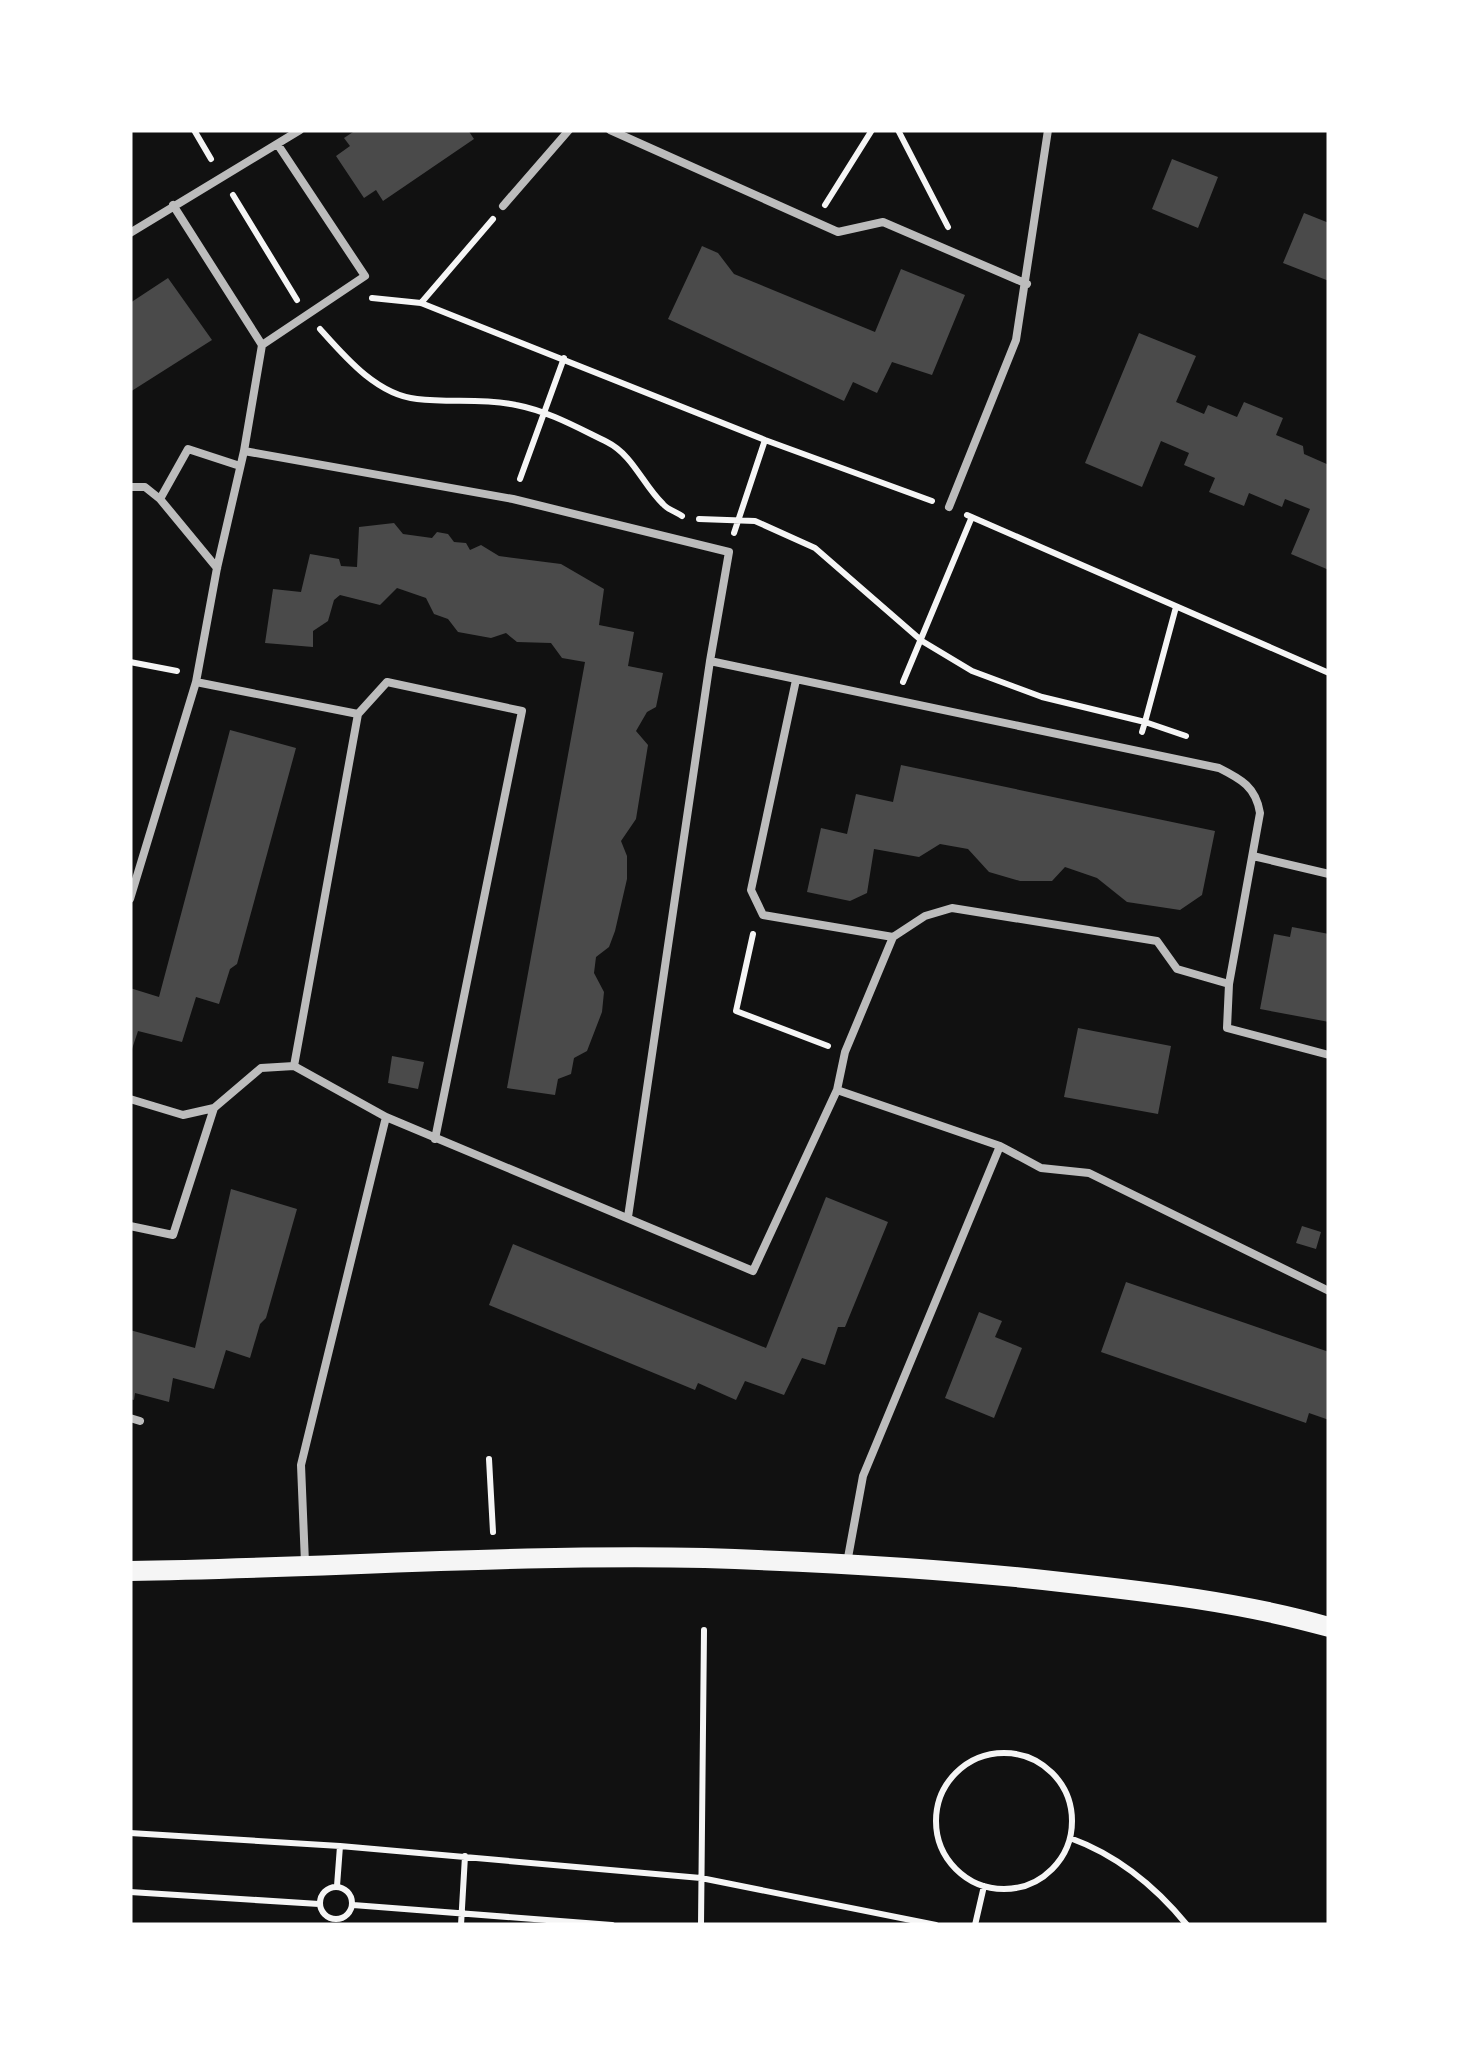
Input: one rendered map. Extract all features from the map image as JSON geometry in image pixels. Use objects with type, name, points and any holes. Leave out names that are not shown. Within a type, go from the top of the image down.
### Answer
[{"type":"main road","points":[[130,1571],[453,1560],[704,1558],[847,1563],[969,1571],[1188,1597],[1329,1628]]},
{"type":"lane","points":[[130,233],[300,130]]},
{"type":"lane","points":[[503,206],[569,130]]},
{"type":"lane","points":[[610,130],[838,232],[884,222],[1027,284]]},
{"type":"lane","points":[[949,507],[1016,340],[1048,130]]},
{"type":"lane","points":[[262,345],[364,276],[278,145]]},
{"type":"lane","points":[[130,900],[197,678],[262,345],[173,205]]},
{"type":"lane","points":[[160,499],[188,449],[240,466]]},
{"type":"lane","points":[[244,451],[513,499],[729,552],[628,1217]]},
{"type":"lane","points":[[130,487],[145,487],[160,499],[217,568]]},
{"type":"lane","points":[[710,661],[1218,768],[1245,782],[1258,796],[1260,813],[1229,984],[1227,1028],[1329,1055]]},
{"type":"lane","points":[[197,678],[358,714]]},
{"type":"lane","points":[[796,680],[751,890],[763,916],[894,937]]},
{"type":"lane","points":[[294,1066],[358,714],[387,682],[522,710],[435,1138]]},
{"type":"lane","points":[[1254,856],[1329,874]]},
{"type":"lane","points":[[130,1099],[183,1114],[214,1108],[261,1068],[294,1066],[386,1118],[753,1271],[837,1090],[844,1052],[894,937],[925,916],[952,908],[1156,940],[1177,969],[1229,984]]},
{"type":"lane","points":[[837,1090],[1000,1146],[1041,1168],[1089,1173],[1329,1291]]},
{"type":"lane","points":[[130,1226],[174,1236],[214,1108]]},
{"type":"lane","points":[[306,1568],[301,1466],[386,1118]]},
{"type":"lane","points":[[847,1563],[863,1476],[1000,1146]]},
{"type":"path","points":[[194,130],[308,317],[358,368],[398,395],[417,400],[494,401],[544,413],[614,445],[642,474],[663,505],[682,516],[756,521],[815,548],[922,640],[972,671],[1042,697],[1200,740],[1218,768]]},
{"type":"path","points":[[815,221],[872,130]]},
{"type":"path","points":[[898,130],[962,254]]},
{"type":"path","points":[[421,303],[503,206]]},
{"type":"path","points":[[287,284],[421,303],[765,440],[949,507],[1329,673]]},
{"type":"path","points":[[513,499],[564,358]]},
{"type":"path","points":[[729,552],[765,440]]},
{"type":"path","points":[[893,702],[971,517]]},
{"type":"path","points":[[1144,722],[1176,606]]},
{"type":"path","points":[[130,662],[197,678]]},
{"type":"path","points":[[763,916],[754,928],[736,1010],[844,1052]]},
{"type":"path","points":[[489,1459],[492,1532],[511,1532]]},
{"type":"path","points":[[700,1925],[704,1630]]},
{"type":"path","points":[[1004,1752],[1028,1756],[1048,1768],[1063,1785],[1072,1808],[1070,1838],[1054,1870],[1036,1882],[1015,1889],[984,1886],[955,1869],[942,1851],[936,1830],[937,1808],[946,1786],[960,1768],[981,1757],[1004,1752]]},
{"type":"path","points":[[130,1833],[340,1846],[701,1878],[936,1925]]},
{"type":"path","points":[[1070,1838],[1095,1847],[1125,1867],[1166,1900],[1187,1925]]},
{"type":"path","points":[[336,1886],[340,1846]]},
{"type":"path","points":[[461,1925],[465,1856]]},
{"type":"path","points":[[336,1886],[347,1890],[353,1905],[349,1916],[332,1923],[318,1904],[326,1889],[336,1886]]},
{"type":"path","points":[[975,1925],[984,1886]]},
{"type":"path","points":[[130,1892],[318,1904]]},
{"type":"path","points":[[353,1905],[612,1925]]},
{"type":"building","points":[[356,130],[468,130],[474,139],[383,201],[376,190],[364,198],[336,156],[350,146],[344,138]]},
{"type":"building","points":[[1172,159],[1218,177],[1198,228],[1152,209]]},
{"type":"building","points":[[1304,213],[1329,223],[1329,281],[1283,263]]},
{"type":"building","points":[[702,246],[718,253],[734,274],[875,332],[901,269],[965,295],[932,375],[892,362],[877,393],[853,382],[844,401],[668,319]]},
{"type":"building","points":[[168,278],[212,340],[130,392],[130,303]]},
{"type":"building","points":[[1139,333],[1196,356],[1176,402],[1204,414],[1208,405],[1237,417],[1244,402],[1283,418],[1276,435],[1303,446],[1304,454],[1329,465],[1329,570],[1291,554],[1310,509],[1285,499],[1282,507],[1249,493],[1244,506],[1209,492],[1215,478],[1184,465],[1189,453],[1161,441],[1142,487],[1085,463]]},
{"type":"building","points":[[394,523],[403,534],[432,538],[437,532],[448,534],[454,542],[466,543],[470,550],[481,545],[499,556],[561,564],[604,589],[599,625],[634,632],[628,666],[663,673],[656,707],[647,712],[636,731],[648,745],[636,819],[621,841],[627,856],[627,879],[615,931],[609,947],[596,957],[594,973],[604,992],[602,1012],[587,1051],[574,1058],[571,1074],[558,1079],[555,1095],[507,1088],[585,662],[562,658],[551,643],[517,642],[506,633],[491,638],[458,632],[448,619],[434,614],[426,598],[397,588],[380,605],[340,595],[334,600],[328,621],[313,631],[313,647],[265,643],[273,589],[301,592],[310,554],[339,559],[341,566],[357,567],[359,527]]},
{"type":"building","points":[[230,730],[296,748],[237,964],[230,969],[219,1004],[196,997],[182,1042],[138,1031],[130,1055],[130,988],[159,997]]},
{"type":"building","points":[[901,765],[1215,831],[1202,895],[1180,910],[1127,902],[1097,878],[1065,867],[1052,881],[1020,881],[989,872],[968,849],[940,844],[919,857],[874,849],[867,893],[850,901],[807,892],[821,828],[847,834],[856,794],[893,802]]},
{"type":"building","points":[[1292,927],[1329,934],[1329,1022],[1260,1009],[1274,934],[1290,937]]},
{"type":"building","points":[[1078,1028],[1171,1046],[1158,1114],[1064,1097]]},
{"type":"building","points":[[392,1056],[424,1062],[418,1089],[388,1083]]},
{"type":"building","points":[[231,1189],[297,1209],[266,1318],[260,1324],[250,1358],[226,1350],[214,1389],[173,1378],[169,1402],[135,1393],[134,1400],[130,1399],[130,1330],[195,1348]]},
{"type":"building","points":[[826,1197],[888,1222],[845,1327],[838,1327],[825,1365],[802,1358],[784,1395],[745,1381],[736,1400],[698,1383],[695,1390],[489,1305],[513,1244],[766,1348]]},
{"type":"building","points":[[1302,1226],[1321,1232],[1316,1249],[1296,1243]]},
{"type":"building","points":[[1126,1282],[1329,1352],[1329,1420],[1309,1413],[1306,1423],[1101,1352]]},
{"type":"building","points":[[979,1312],[1002,1321],[995,1337],[1022,1348],[994,1418],[945,1398]]}]
